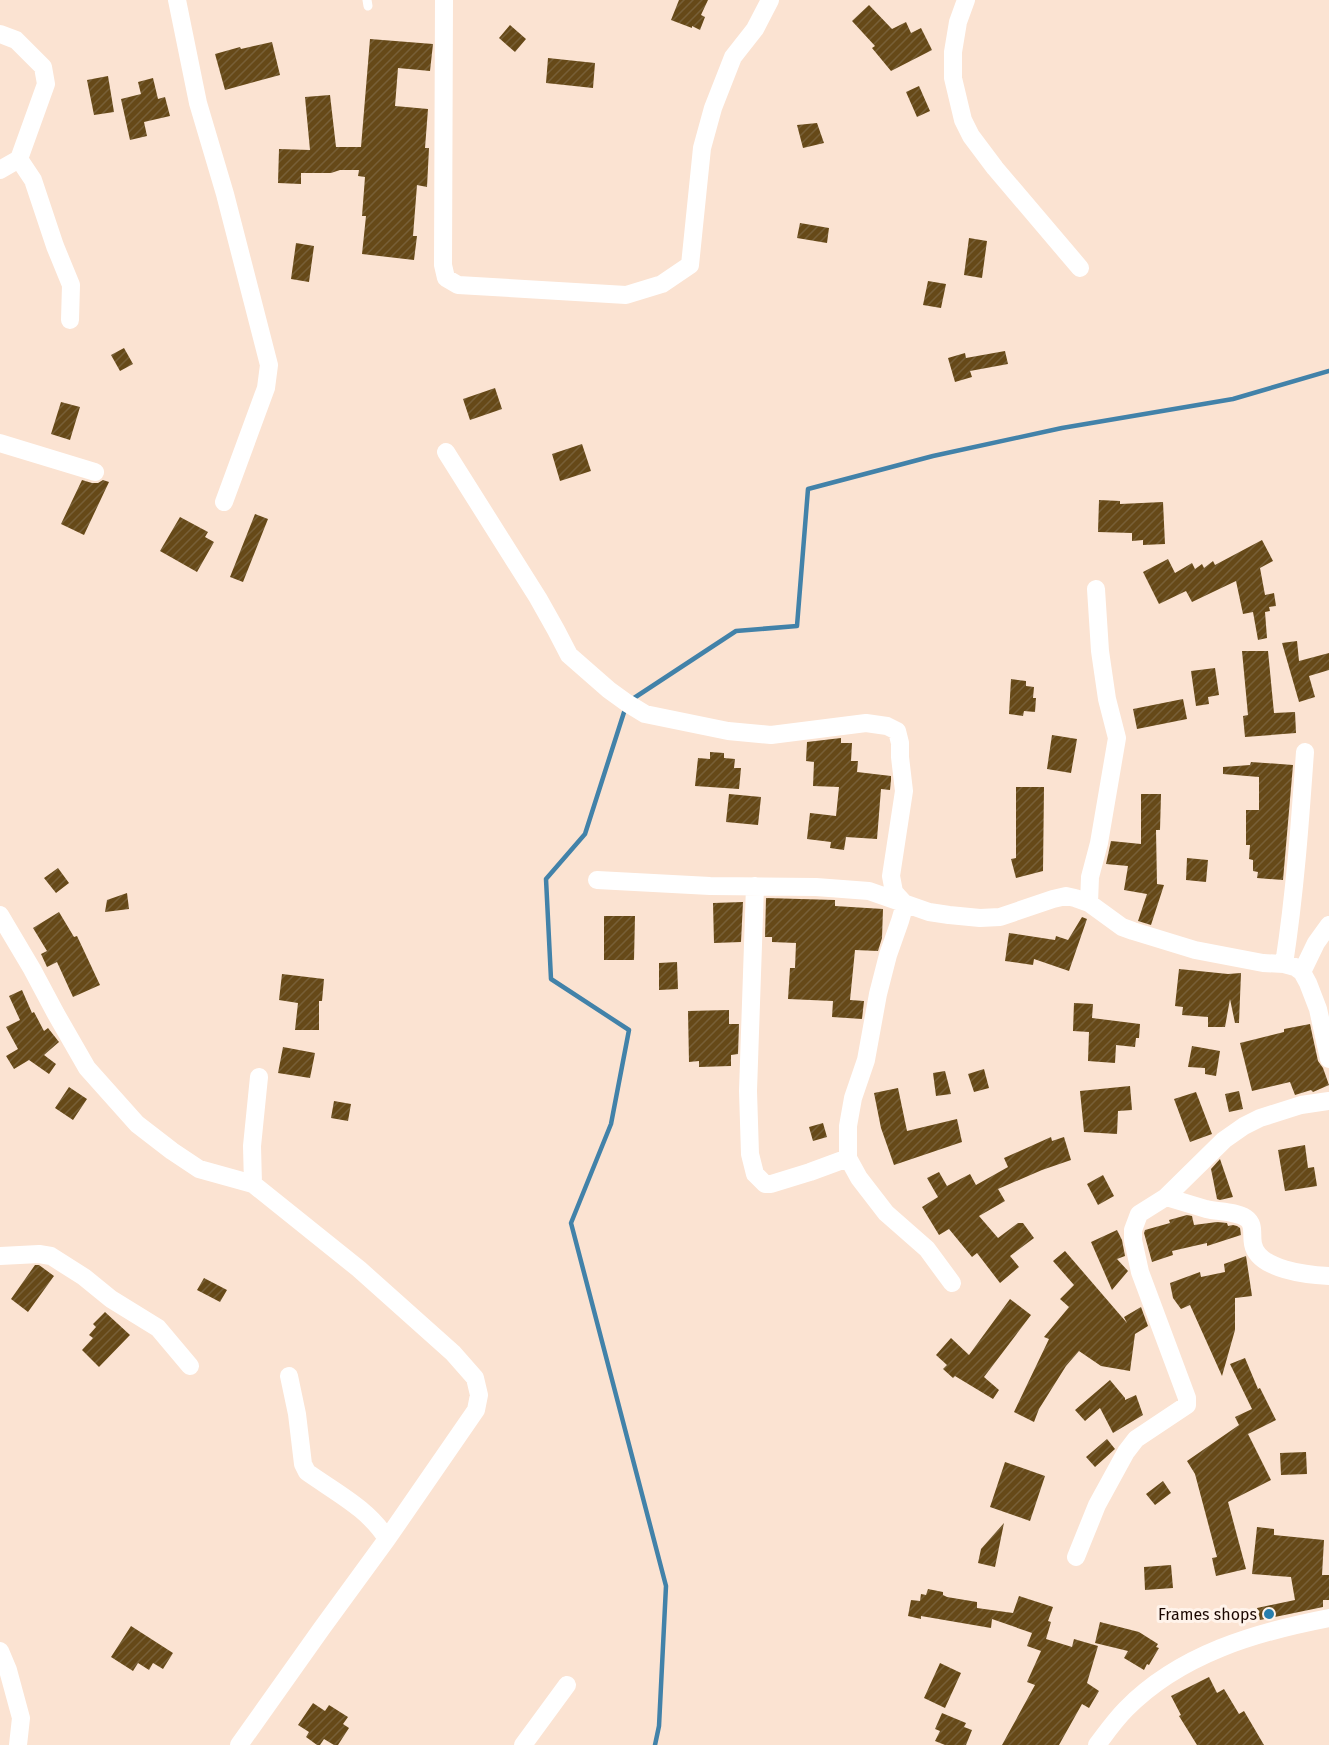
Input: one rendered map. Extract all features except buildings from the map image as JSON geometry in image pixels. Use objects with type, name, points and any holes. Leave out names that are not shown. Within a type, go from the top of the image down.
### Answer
[{"type":"street","points":[[177,0],[198,103],[225,194],[269,365],[266,388],[224,502]]},
{"type":"street","points":[[444,0],[443,265],[446,278],[458,285],[626,295],[662,284],[690,266],[702,148],[713,108],[733,57],[755,30],[770,0]]},
{"type":"street","points":[[966,0],[958,22],[953,52],[953,78],[963,120],[971,136],[995,168],[1080,268]]},
{"type":"street","points":[[0,34],[16,40],[43,67],[46,84],[19,159],[0,170]]},
{"type":"street","points":[[19,159],[33,180],[71,285],[70,320]]},
{"type":"street","points":[[0,443],[95,472]]},
{"type":"street","points":[[446,452],[538,598],[569,656],[609,690],[645,714],[728,731],[771,735],[866,723],[887,726],[897,731],[904,790],[891,876],[894,892],[905,904]]},
{"type":"street","points":[[1089,903],[1090,877],[1099,843],[1117,738],[1107,699],[1100,651],[1096,589]]},
{"type":"street","points":[[1284,964],[1299,846],[1305,752]]},
{"type":"street","points":[[597,880],[710,886],[816,887],[869,891],[939,914],[980,918],[1000,916],[1053,898],[1066,896],[1089,903],[1122,927],[1133,931],[1195,950],[1263,963],[1284,964],[1302,972],[1326,1031],[1329,1059]]},
{"type":"street","points":[[755,886],[748,1090],[750,1154],[755,1174],[765,1184],[771,1184],[848,1158]]},
{"type":"street","points":[[905,904],[888,955],[866,1060],[853,1098],[848,1126],[848,1158],[859,1178],[886,1213],[927,1249],[952,1282]]},
{"type":"street","points":[[0,915],[87,1068],[137,1124],[172,1151],[200,1168],[253,1184],[359,1269],[453,1353],[475,1377],[479,1395],[476,1410],[387,1539],[239,1745]]},
{"type":"street","points":[[1302,972],[1316,944],[1329,925]]},
{"type":"street","points":[[253,1184],[252,1146],[259,1077]]},
{"type":"street","points":[[1076,1557],[1097,1505],[1126,1452],[1137,1439],[1187,1405],[1187,1398],[1140,1272],[1133,1240],[1133,1230],[1139,1214],[1166,1197],[1224,1140],[1244,1126],[1260,1118],[1329,1101]]},
{"type":"street","points":[[1166,1197],[1206,1209],[1245,1217],[1252,1228],[1252,1243],[1256,1252],[1263,1258],[1288,1271],[1329,1276]]},
{"type":"street","points":[[0,1256],[39,1254],[51,1256],[84,1277],[111,1299],[158,1328],[190,1366]]},
{"type":"street","points":[[290,1376],[303,1464],[307,1472],[369,1515],[387,1539]]},
{"type":"street","points":[[1096,1745],[1126,1709],[1158,1682],[1198,1658],[1250,1637],[1287,1626],[1329,1618]]},
{"type":"street","points":[[0,1651],[8,1670],[21,1718],[18,1745]]},
{"type":"street","points":[[523,1745],[567,1685]]},
{"type":"waterway","points":[[631,700],[736,631],[797,626],[808,489],[933,456],[1062,428],[1233,399],[1329,371]]},
{"type":"waterway","points":[[626,706],[585,834],[546,879],[551,979],[629,1030],[611,1124],[571,1223],[666,1586],[659,1726],[655,1745]]},
{"type":"place","name":"Frames shops","points":[[1269,1614]]}]
